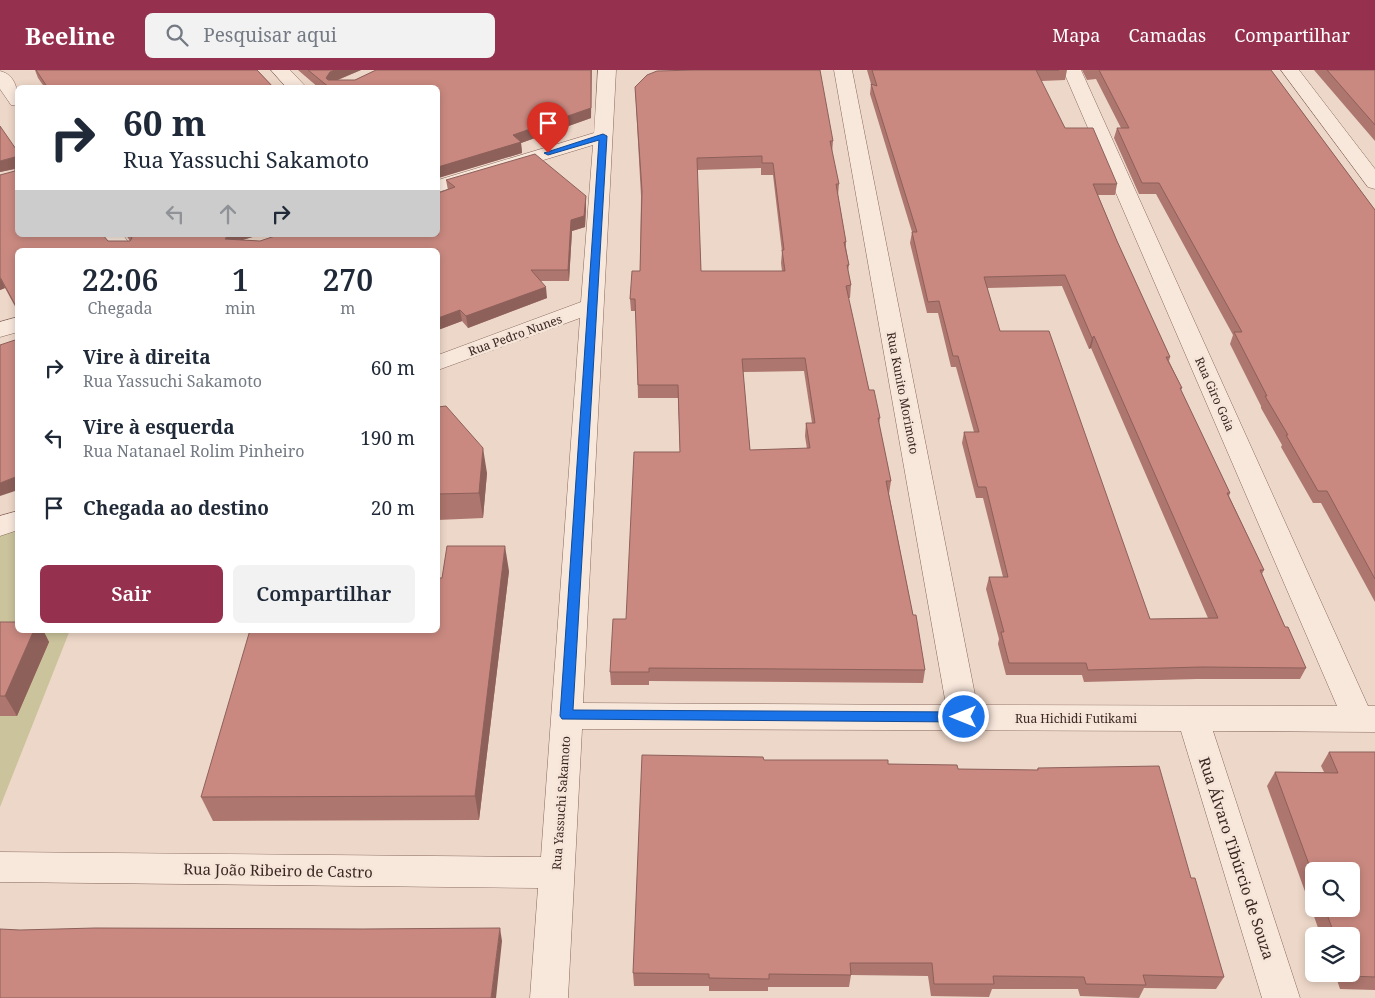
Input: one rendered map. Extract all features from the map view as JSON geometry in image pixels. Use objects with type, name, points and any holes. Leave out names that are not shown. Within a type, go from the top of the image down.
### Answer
[{"type":"street","points":[[280,70],[295,85]]},
{"type":"street","name":"Rua Yassuchi Sakamoto","points":[[549,998],[607,70]]},
{"type":"street","name":"Rua Kunito Morimoto","points":[[843,70],[964,717]]},
{"type":"street","name":"Rua Giro Goia","points":[[1072,70],[1367,719]]},
{"type":"street","points":[[1290,70],[1375,183]]},
{"type":"street","points":[[0,76],[15,97]]},
{"type":"street","points":[[440,185],[603,136]]},
{"type":"street","points":[[113,237],[122,248]]},
{"type":"street","name":"Rua Pedro Nunes","points":[[440,362],[592,306]]},
{"type":"street","points":[[0,330],[15,325]]},
{"type":"street","points":[[0,526],[15,521]]},
{"type":"street","name":"Rua Hichidi Futikami","points":[[566,716],[1367,719]]},
{"type":"street","name":"Rua Álvaro Tibúrcio de Souza","points":[[1193,718],[1282,998]]},
{"type":"street","name":"Rua João Ribeiro de Castro","points":[[0,867],[557,873]]},
{"type":"shaded area","points":[[15,531],[15,633],[69,633],[0,807],[0,536]]},
{"type":"building","points":[[36,70],[257,70],[271,85],[46,85]]},
{"type":"building","points":[[308,70],[335,70],[330,72],[326,78],[328,80],[355,80],[376,70],[591,70],[591,108],[513,135],[521,142],[440,166],[440,85],[326,85]]},
{"type":"building","points":[[820,70],[833,141],[830,141],[839,184],[836,184],[849,265],[847,265],[851,285],[846,286],[869,390],[874,390],[880,418],[878,418],[891,481],[886,481],[913,615],[916,615],[925,670],[649,668],[649,672],[610,672],[613,619],[626,619],[634,452],[680,452],[678,385],[638,385],[635,299],[630,299],[632,271],[640,271],[642,191],[635,87],[647,75],[657,71]],"holes":[[[762,156],[762,163],[773,163],[785,271],[701,271],[697,158]],[[805,358],[815,423],[806,423],[810,448],[750,450],[742,359]]]},
{"type":"building","points":[[872,70],[1036,70],[1065,128],[1093,128],[1117,184],[1093,184],[1170,357],[1166,357],[1230,493],[1227,493],[1264,570],[1260,570],[1285,627],[1288,627],[1306,668],[1202,667],[1088,670],[1086,663],[1009,663],[1001,632],[1004,632],[989,577],[1008,577],[986,487],[978,487],[964,432],[979,432],[958,356],[953,356],[939,301],[928,302],[912,232],[917,232],[871,84],[877,86]],"holes":[[[1065,275],[1092,338],[1094,336],[1218,618],[1150,619],[1049,331],[1000,331],[984,277]]]},
{"type":"building","points":[[1099,70],[1271,70],[1375,210],[1375,579],[1327,491],[1318,491],[1286,435],[1288,435],[1265,396],[1267,396],[1234,332],[1242,332],[1159,183],[1142,183],[1117,128],[1129,128]]},
{"type":"building","points":[[1327,70],[1375,70],[1375,125]]},
{"type":"building","points":[[0,126],[15,148],[15,157],[0,161]]},
{"type":"building","points":[[535,154],[586,196],[584,216],[571,220],[568,270],[531,270],[546,287],[466,316],[460,310],[440,317],[440,248],[15,248],[15,304],[0,277],[0,175],[15,171],[15,237],[105,237],[108,241],[130,241],[131,237],[226,237],[225,239],[260,241],[272,237],[440,237],[440,192],[455,187],[446,180]]},
{"type":"building","points":[[15,340],[15,477],[0,483],[0,345]]},
{"type":"building","points":[[446,406],[483,448],[479,493],[440,494],[440,407]]},
{"type":"building","points":[[447,546],[505,546],[475,796],[201,797],[249,633],[440,633],[440,578],[442,578]]},
{"type":"building","points":[[0,622],[15,622],[15,633],[33,633],[5,696],[0,696]]},
{"type":"building","points":[[1329,752],[1375,752],[1375,977],[1360,976],[1360,927],[1332,927],[1328,917],[1360,917],[1360,862],[1308,862],[1275,772],[1338,773]]},
{"type":"building","points":[[642,755],[763,757],[764,760],[888,760],[888,764],[957,765],[958,769],[1038,770],[1038,768],[1159,766],[1191,878],[1195,878],[1224,977],[1143,975],[1146,985],[1086,984],[1084,977],[993,976],[994,984],[934,984],[932,963],[850,963],[851,975],[769,974],[769,979],[709,978],[709,974],[633,973]]},
{"type":"building","points":[[500,928],[491,998],[0,998],[0,929]]},
{"type":"route","points":[[548,153],[603,136],[566,716],[964,717]]}]
